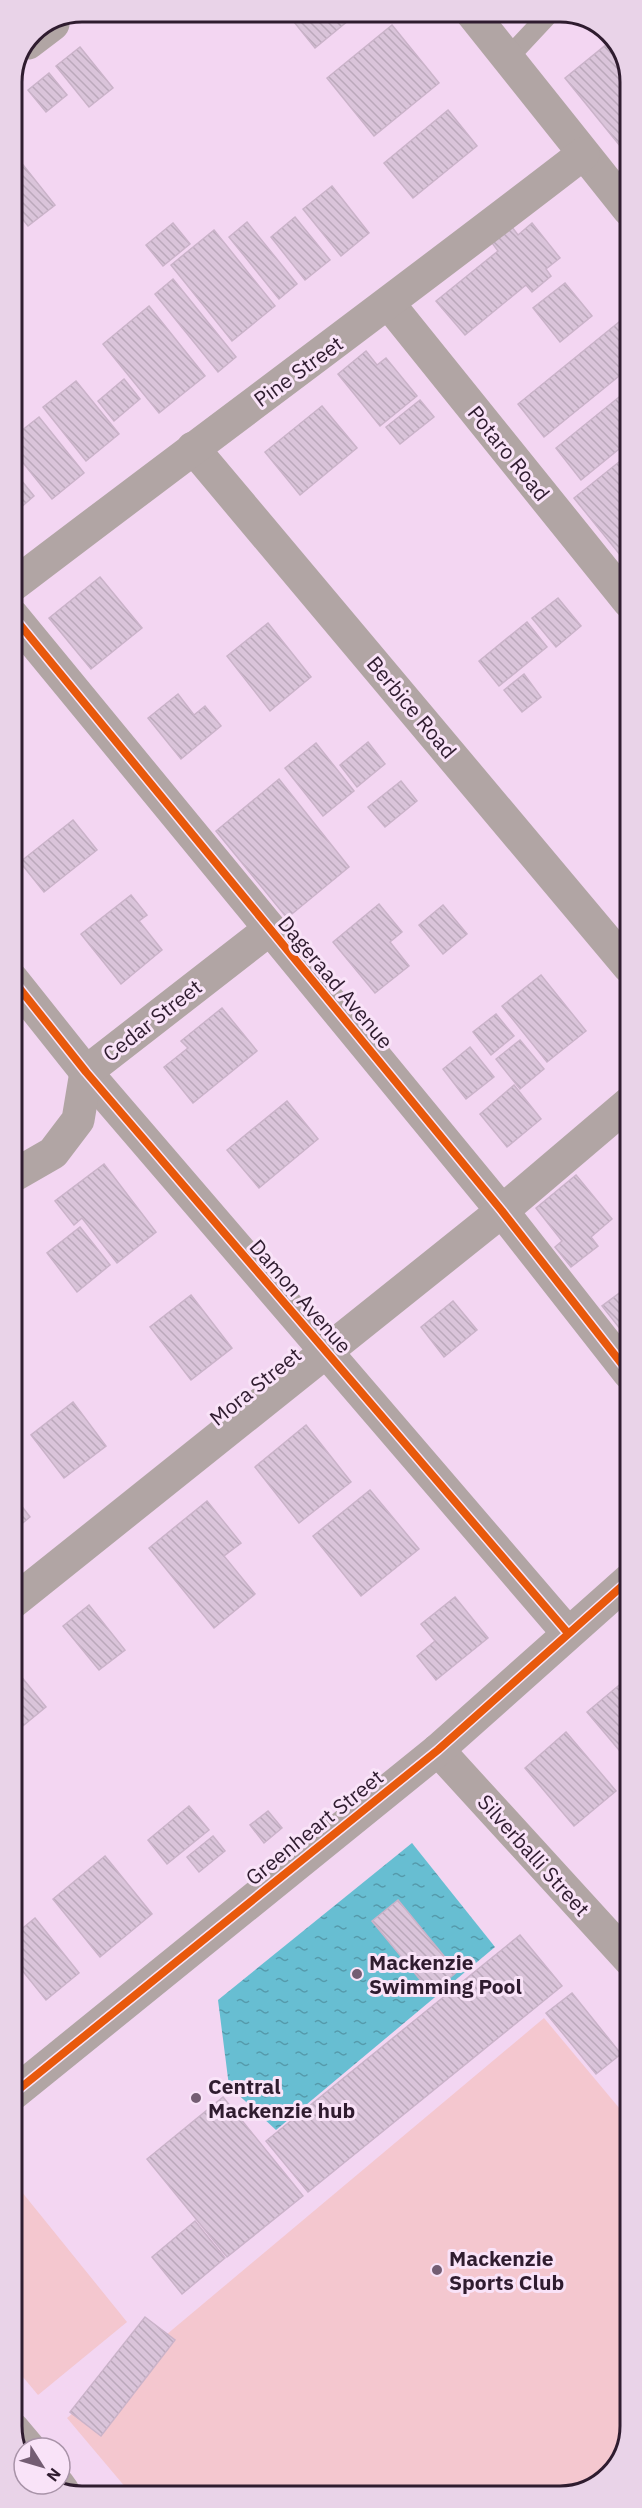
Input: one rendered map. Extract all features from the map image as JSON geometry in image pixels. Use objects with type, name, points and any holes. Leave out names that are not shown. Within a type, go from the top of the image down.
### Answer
[{"type":"street","points":[[480,23],[620,199]]},
{"type":"street","name":"Pine Street","points":[[22,578],[193,448],[389,304],[583,154]]},
{"type":"street","name":"Potaro Road","points":[[389,304],[620,591]]},
{"type":"street","name":"Berbice Road","points":[[193,448],[620,956]]},
{"type":"street","name":"Dageraad Avenue","points":[[22,627],[502,1211],[620,1362]]},
{"type":"street","name":"Cedar Street","points":[[22,1171],[52,1154],[78,1120],[86,1072],[270,929]]},
{"type":"street","name":"Damon Avenue","points":[[22,992],[86,1072],[567,1632]]},
{"type":"street","name":"Mora Street","points":[[22,1595],[502,1211],[620,1111]]},
{"type":"street","name":"Greenheart Street","points":[[22,2087],[438,1750],[567,1632],[620,1587]]},
{"type":"street","name":"Silverballi Street","points":[[438,1750],[620,1949]]},
{"type":"lane","points":[[508,58],[541,23]]},
{"type":"shaded area","name":"Mackenzie Sports Club","points":[[544,2018],[620,2109],[620,2426],[612,2456],[590,2478],[560,2486],[124,2485],[67,2418]]},
{"type":"shaded area","points":[[22,2192],[127,2322],[38,2395],[22,2376]]},
{"type":"water","name":"Mackenzie Swimming Pool","points":[[412,1843],[495,1947],[276,2130],[229,2086],[218,2000]]},
{"type":"building","points":[[294,22],[346,23],[315,48]]},
{"type":"building","points":[[392,25],[439,83],[374,136],[327,78]]},
{"type":"building","points":[[606,45],[615,59],[620,82],[620,146],[565,78]]},
{"type":"building","points":[[80,47],[113,88],[89,107],[56,66]]},
{"type":"building","points":[[49,73],[67,95],[46,112],[28,90]]},
{"type":"building","points":[[448,110],[477,146],[413,198],[384,163]]},
{"type":"building","points":[[22,164],[55,205],[28,226],[22,218]]},
{"type":"building","points":[[332,186],[369,233],[341,256],[303,209]]},
{"type":"building","points":[[295,217],[330,260],[305,280],[271,237]]},
{"type":"building","points":[[247,222],[297,284],[279,299],[229,237]]},
{"type":"building","points":[[173,223],[190,244],[163,266],[146,245]]},
{"type":"building","points":[[532,223],[560,258],[546,269],[551,276],[532,292],[526,285],[465,335],[436,301],[498,251],[492,243],[512,227],[518,235]]},
{"type":"building","points":[[214,230],[275,306],[232,341],[171,265]]},
{"type":"building","points":[[173,279],[236,357],[218,372],[155,294]]},
{"type":"building","points":[[565,283],[592,316],[560,342],[533,308]]},
{"type":"building","points":[[149,306],[205,376],[159,413],[103,344]]},
{"type":"building","points":[[619,322],[620,375],[544,437],[518,404]]},
{"type":"building","points":[[366,351],[377,365],[386,358],[417,396],[380,426],[338,374]]},
{"type":"building","points":[[124,379],[140,399],[114,421],[98,401]]},
{"type":"building","points":[[76,381],[119,434],[86,461],[43,407]]},
{"type":"building","points":[[620,396],[620,448],[581,480],[556,448]]},
{"type":"building","points":[[420,400],[434,417],[400,444],[386,427]]},
{"type":"building","points":[[322,406],[357,448],[300,495],[265,452]]},
{"type":"building","points":[[39,417],[84,473],[52,499],[22,462],[22,430]]},
{"type":"building","points":[[620,461],[620,555],[574,498]]},
{"type":"building","points":[[22,481],[34,496],[22,506]]},
{"type":"building","points":[[100,577],[142,628],[91,669],[49,618]]},
{"type":"building","points":[[558,598],[581,626],[556,647],[532,618]]},
{"type":"building","points":[[527,622],[547,647],[499,686],[479,661]]},
{"type":"building","points":[[268,623],[311,677],[270,711],[227,656]]},
{"type":"building","points":[[524,674],[541,697],[522,712],[504,690]]},
{"type":"building","points":[[178,694],[194,715],[205,706],[221,726],[181,759],[148,718]]},
{"type":"building","points":[[368,742],[385,764],[357,787],[340,765]]},
{"type":"building","points":[[316,743],[354,791],[323,816],[285,768]]},
{"type":"building","points":[[279,779],[349,867],[287,918],[216,831]]},
{"type":"building","points":[[401,781],[417,801],[385,827],[368,807]]},
{"type":"building","points":[[73,820],[97,850],[44,892],[22,864],[22,860]]},
{"type":"building","points":[[131,895],[147,915],[139,921],[162,950],[121,984],[81,934]]},
{"type":"building","points":[[379,904],[402,932],[390,942],[409,966],[375,993],[333,942]]},
{"type":"building","points":[[443,905],[467,934],[443,954],[419,925]]},
{"type":"building","points":[[541,975],[586,1031],[547,1062],[502,1006]]},
{"type":"building","points":[[222,1008],[257,1051],[193,1103],[164,1067],[188,1048],[181,1041]]},
{"type":"building","points":[[496,1014],[514,1036],[491,1055],[473,1032]]},
{"type":"building","points":[[520,1040],[544,1069],[520,1089],[496,1059]]},
{"type":"building","points":[[470,1047],[494,1077],[466,1099],[443,1069]]},
{"type":"building","points":[[514,1085],[541,1119],[507,1147],[480,1114]]},
{"type":"building","points":[[287,1101],[318,1139],[259,1188],[227,1150]]},
{"type":"building","points":[[104,1164],[156,1232],[117,1263],[82,1218],[74,1225],[55,1201]]},
{"type":"building","points":[[576,1175],[612,1219],[591,1237],[598,1246],[571,1267],[555,1247],[562,1241],[536,1208]]},
{"type":"building","points":[[80,1227],[110,1265],[77,1292],[47,1253]]},
{"type":"building","points":[[620,1292],[620,1329],[602,1306]]},
{"type":"building","points":[[191,1295],[232,1348],[191,1380],[150,1327]]},
{"type":"building","points":[[453,1301],[477,1330],[444,1357],[421,1327]]},
{"type":"building","points":[[73,1402],[106,1446],[64,1478],[31,1435]]},
{"type":"building","points":[[306,1425],[351,1482],[299,1523],[255,1467]]},
{"type":"building","points":[[370,1490],[419,1549],[361,1596],[313,1536]]},
{"type":"building","points":[[207,1501],[241,1543],[224,1556],[255,1594],[214,1628],[149,1548]]},
{"type":"building","points":[[22,1507],[30,1517],[22,1524]]},
{"type":"building","points":[[455,1597],[488,1638],[436,1680],[417,1656],[435,1641],[421,1624]]},
{"type":"building","points":[[89,1605],[125,1650],[99,1670],[63,1626]]},
{"type":"building","points":[[22,1678],[46,1707],[22,1727]]},
{"type":"building","points":[[620,1684],[620,1751],[587,1712]]},
{"type":"building","points":[[566,1732],[616,1791],[574,1826],[525,1768]]},
{"type":"building","points":[[189,1806],[209,1830],[167,1864],[148,1840]]},
{"type":"building","points":[[268,1811],[282,1828],[264,1843],[250,1825]]},
{"type":"building","points":[[213,1836],[225,1851],[199,1872],[187,1857]]},
{"type":"building","points":[[105,1856],[152,1914],[100,1957],[53,1899]]},
{"type":"building","points":[[398,1900],[457,1972],[431,1993],[372,1921]]},
{"type":"building","points":[[35,1918],[79,1973],[46,2000],[22,1970],[22,1929]]},
{"type":"building","points":[[520,1935],[562,1986],[308,2192],[266,2141]]},
{"type":"building","points":[[572,1993],[620,2055],[596,2074],[546,2013]]},
{"type":"building","points":[[223,2097],[303,2196],[227,2257],[147,2159]]},
{"type":"building","points":[[195,2221],[225,2258],[182,2294],[152,2257]]},
{"type":"building","points":[[145,2317],[175,2340],[101,2436],[70,2412]]},
{"type":"cycle path","points":[[22,627],[502,1211],[620,1362]]},
{"type":"cycle path","points":[[22,992],[86,1072],[567,1632]]},
{"type":"cycle path","points":[[22,2087],[438,1750],[620,1588]]},
{"type":"place","name":"Mackenzie Swimming Pool","points":[[357,1974]]},
{"type":"place","name":"Central Mackenzie hub","points":[[196,2098]]},
{"type":"place","name":"Mackenzie Sports Club","points":[[437,2270]]}]
